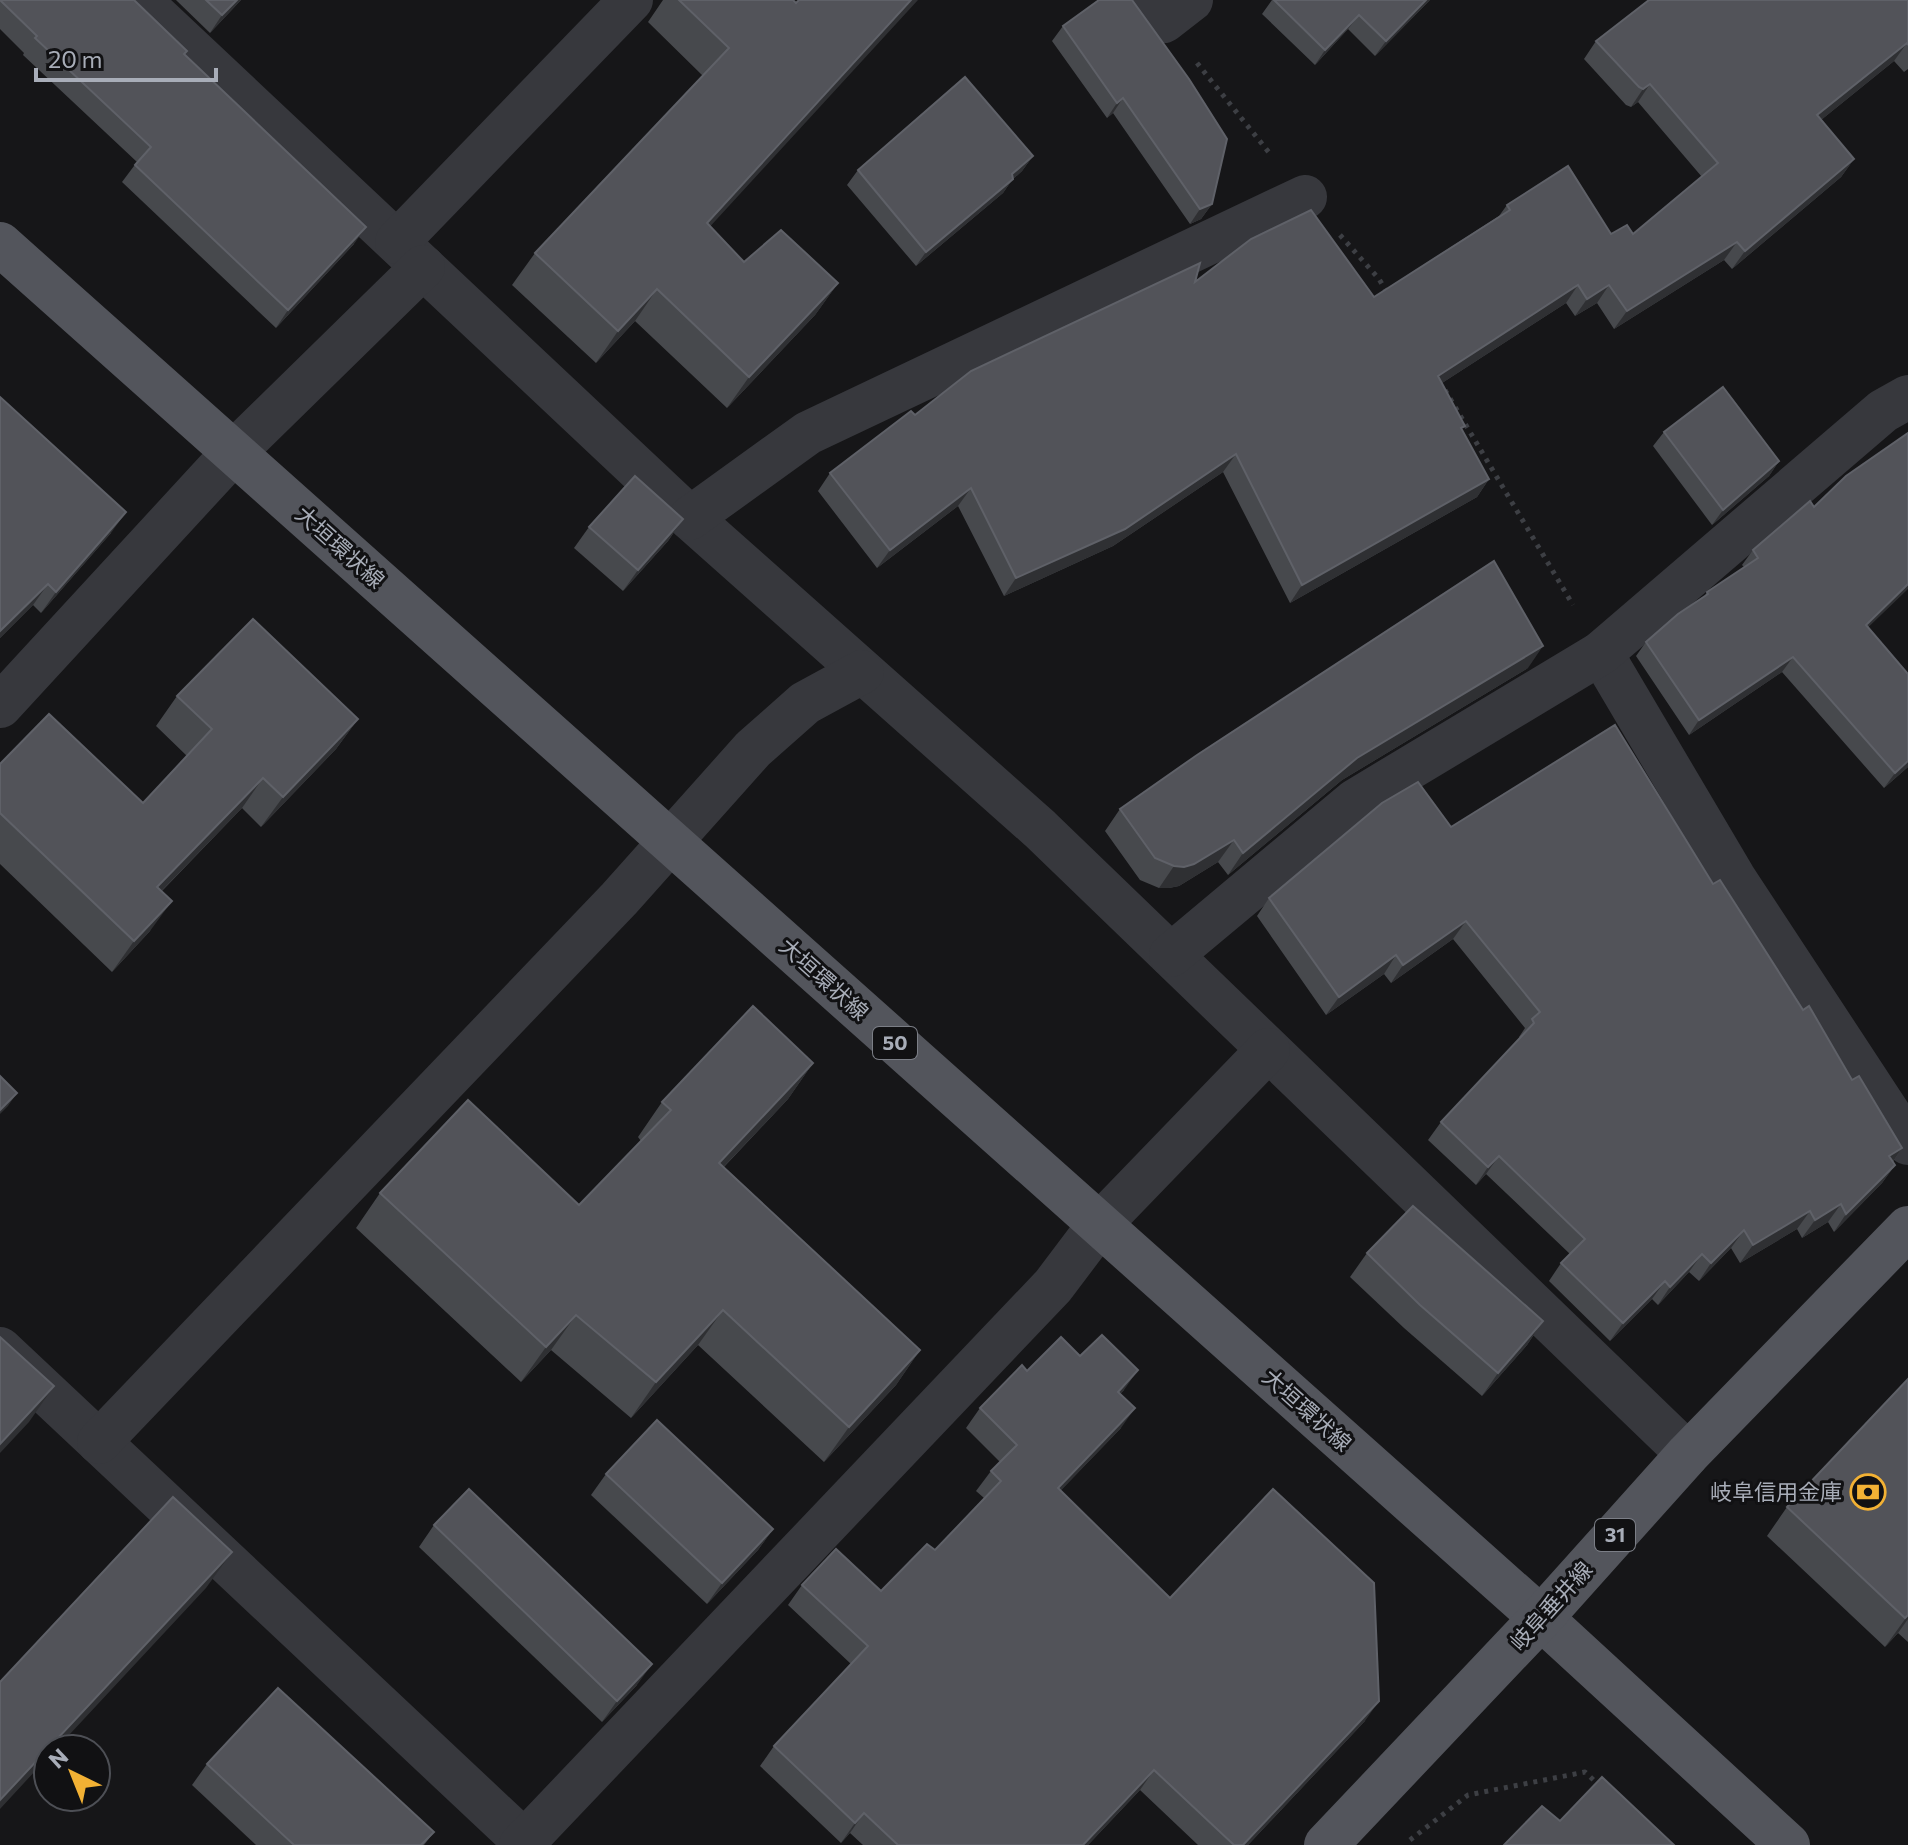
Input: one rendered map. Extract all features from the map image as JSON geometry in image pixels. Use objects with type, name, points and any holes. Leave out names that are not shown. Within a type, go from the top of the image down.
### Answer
[{"type":"main road","name":"大垣環状線","points":[[0,244],[1541,1618],[1788,1845]]},
{"type":"main road","name":"岐阜垂井線","points":[[1326,1845],[1541,1618],[1688,1454],[1908,1228]]},
{"type":"street","points":[[139,0],[690,518],[1040,829],[1688,1454]]},
{"type":"street","points":[[0,706],[234,452],[631,0]]},
{"type":"street","points":[[690,518],[808,433],[1305,197]]},
{"type":"street","points":[[1171,955],[1355,801],[1601,653],[1883,411],[1908,397]]},
{"type":"street","points":[[1601,653],[1734,878],[1908,1143]]},
{"type":"street","points":[[99,1442],[671,842],[753,749],[805,703],[862,672]]},
{"type":"street","points":[[0,1349],[524,1844],[1053,1286],[1099,1225],[1268,1050]]},
{"type":"path","points":[[1167,7],[1305,197],[1379,279],[1395,306]]},
{"type":"path","points":[[1443,386],[1601,653]]},
{"type":"path","points":[[1402,1845],[1468,1795],[1585,1772],[1608,1793]]},
{"type":"building","points":[[0,0],[134,0],[187,51],[184,54],[366,227],[288,310],[135,165],[151,147],[35,38],[37,36]]},
{"type":"building","points":[[206,0],[237,0],[222,15]]},
{"type":"building","points":[[679,0],[793,0],[796,3],[799,0],[911,0],[707,223],[744,262],[781,230],[838,283],[749,377],[657,289],[618,331],[535,253],[729,48]]},
{"type":"building","points":[[1099,0],[1132,0],[1189,79],[1227,139],[1212,204],[1200,209],[1123,98],[1117,103],[1063,26]]},
{"type":"building","points":[[1274,0],[1426,0],[1386,41],[1359,15],[1325,50]]},
{"type":"building","points":[[1649,0],[1908,0],[1908,45],[1817,115],[1854,159],[1745,251],[1737,242],[1627,311],[1609,285],[1587,299],[1578,285],[1438,376],[1465,426],[1461,428],[1489,479],[1302,585],[1236,454],[1125,529],[1016,578],[971,488],[890,550],[830,473],[911,411],[915,415],[971,371],[1200,263],[1195,282],[1251,239],[1311,210],[1374,297],[1510,210],[1507,205],[1568,166],[1611,234],[1627,225],[1633,234],[1718,163],[1650,84],[1643,89],[1639,87],[1596,41]]},
{"type":"building","points":[[965,77],[1033,156],[1012,174],[1013,179],[926,252],[858,170]]},
{"type":"building","points":[[1723,387],[1779,461],[1723,510],[1664,432]]},
{"type":"building","points":[[0,397],[126,512],[56,592],[48,584],[0,631]]},
{"type":"building","points":[[1908,433],[1908,584],[1866,625],[1908,674],[1908,761],[1895,773],[1793,657],[1699,720],[1646,642],[1707,592],[1758,558],[1753,550],[1810,501],[1814,507],[1846,476]]},
{"type":"building","points":[[635,476],[683,519],[638,570],[589,527]]},
{"type":"building","points":[[1494,561],[1543,646],[1357,758],[1243,853],[1234,840],[1184,867],[1155,858],[1120,809],[1197,755]]},
{"type":"building","points":[[253,619],[358,719],[283,797],[263,778],[157,887],[172,901],[134,941],[0,813],[0,764],[49,714],[143,803],[212,729],[177,696]]},
{"type":"building","points":[[1615,725],[1713,884],[1720,880],[1803,1010],[1809,1006],[1852,1080],[1859,1076],[1902,1148],[1889,1156],[1895,1165],[1846,1214],[1841,1204],[1815,1220],[1810,1211],[1753,1245],[1744,1230],[1711,1263],[1702,1254],[1670,1287],[1665,1281],[1623,1323],[1561,1263],[1585,1239],[1499,1156],[1488,1167],[1441,1122],[1534,1023],[1532,1019],[1540,1012],[1466,921],[1403,965],[1396,955],[1339,997],[1269,898],[1382,803],[1418,782],[1451,827]]},
{"type":"building","points":[[753,1006],[813,1063],[719,1163],[920,1350],[849,1427],[723,1310],[656,1382],[576,1315],[546,1347],[380,1193],[468,1100],[579,1205],[671,1110],[662,1102]]},
{"type":"building","points":[[0,1076],[17,1093],[0,1110]]},
{"type":"building","points":[[1413,1206],[1543,1321],[1498,1373],[1420,1305],[1367,1253]]},
{"type":"building","points":[[1102,1335],[1138,1370],[1118,1392],[1135,1408],[1058,1488],[1170,1598],[1273,1489],[1374,1583],[1379,1701],[1243,1845],[1234,1845],[1154,1770],[1083,1845],[898,1845],[864,1813],[855,1823],[774,1746],[868,1646],[802,1585],[836,1549],[881,1591],[927,1544],[935,1550],[1001,1481],[991,1471],[1017,1445],[980,1408],[1022,1365],[1027,1371],[1061,1337],[1080,1356]]},
{"type":"building","points":[[0,1337],[54,1386],[0,1444]]},
{"type":"building","points":[[1908,1379],[1908,1615],[1905,1618],[1787,1507]]},
{"type":"building","points":[[657,1420],[773,1529],[722,1583],[606,1474]]},
{"type":"building","points":[[469,1489],[652,1664],[617,1701],[434,1525]]},
{"type":"building","points":[[173,1497],[232,1552],[63,1733],[32,1733],[32,1766],[0,1800],[0,1682]]},
{"type":"building","points":[[278,1688],[434,1832],[421,1845],[294,1845],[207,1764]]},
{"type":"building","points":[[1602,1777],[1674,1845],[1504,1845],[1542,1806],[1560,1821]]},
{"type":"place","name":"岐阜信用金庫","points":[[1868,1492]]}]
